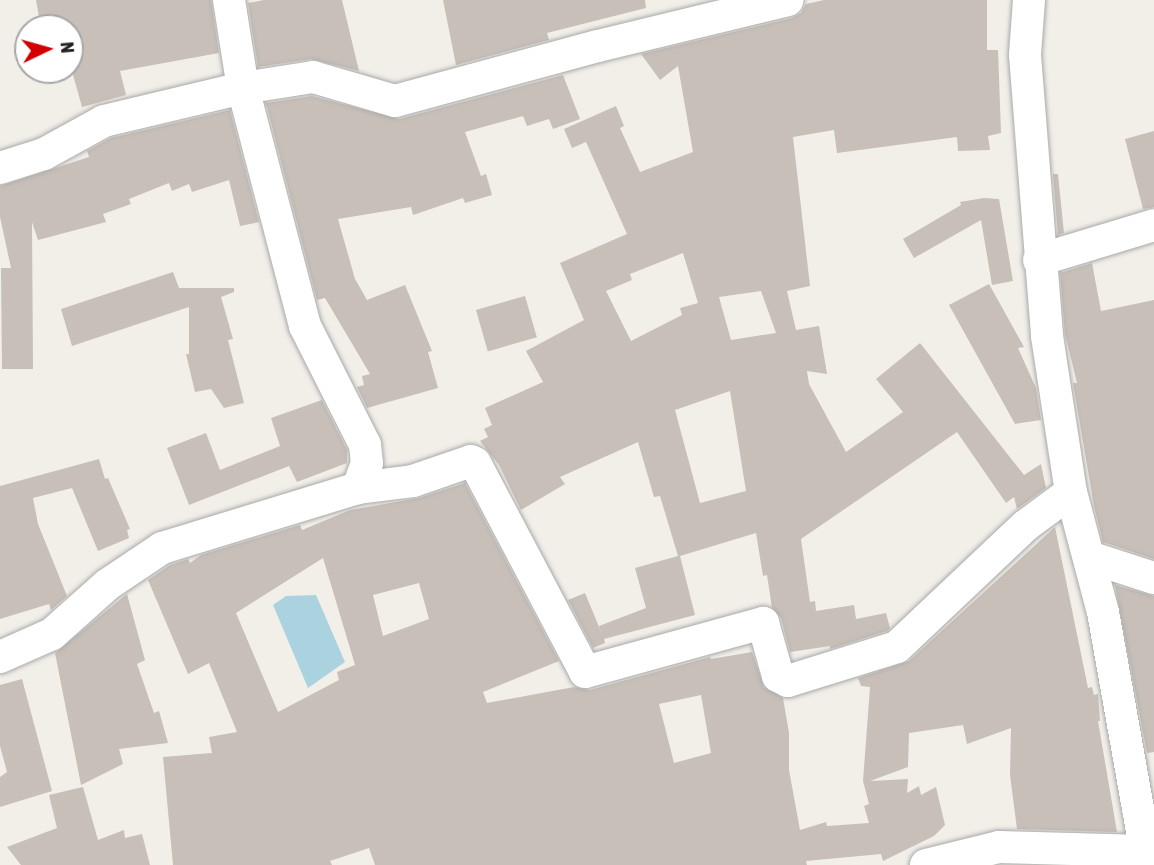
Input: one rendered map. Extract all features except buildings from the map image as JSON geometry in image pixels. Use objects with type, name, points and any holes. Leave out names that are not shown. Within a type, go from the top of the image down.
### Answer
[{"type":"street","points":[[229,0],[243,88],[305,326],[365,445],[367,463],[358,488]]},
{"type":"street","points":[[0,167],[44,154],[104,121],[243,88],[313,77],[395,101],[598,46],[788,0]]},
{"type":"street","points":[[926,865],[999,847],[1146,858],[1103,612],[1071,492],[1047,336],[1039,260],[1026,55],[1028,0]]},
{"type":"street","points":[[1039,260],[1154,225]]},
{"type":"street","points":[[0,657],[52,634],[107,585],[162,548],[358,488],[413,481],[471,461],[585,673],[763,622],[778,676],[788,681],[897,647],[1025,526],[1071,492]]},
{"type":"street","points":[[1088,557],[1154,578]]},
{"type":"water","points":[[316,595],[345,662],[308,688],[273,605],[286,596]]}]
